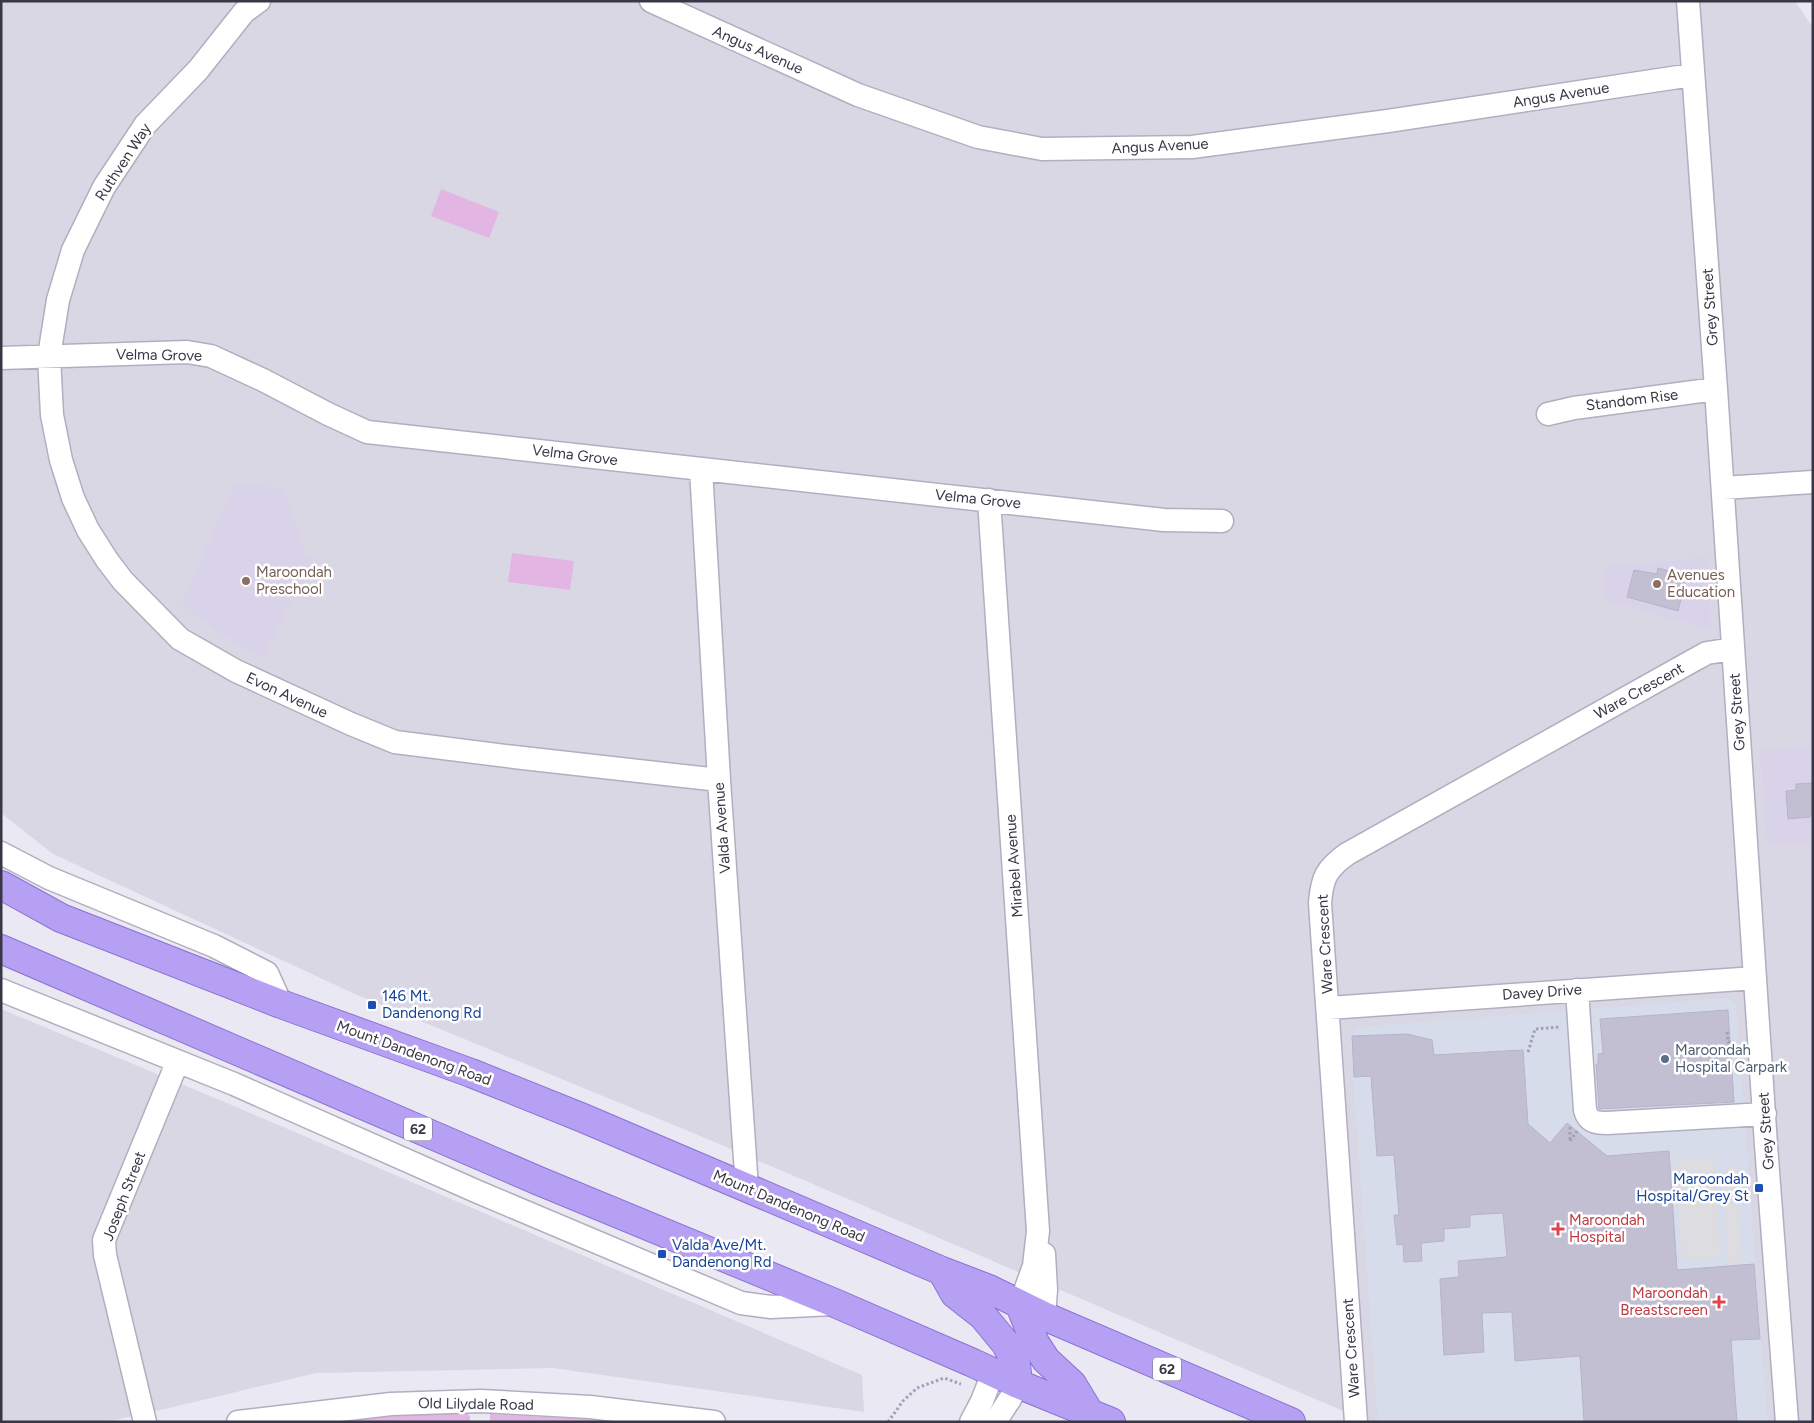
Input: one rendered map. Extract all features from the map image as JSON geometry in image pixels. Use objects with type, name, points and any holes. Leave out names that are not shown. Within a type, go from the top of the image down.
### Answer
[{"type":"main road","name":"Mount Dandenong Road","points":[[1,885],[61,918],[281,1004],[470,1073],[583,1118],[942,1271],[989,1289],[1032,1310],[1291,1422]]},
{"type":"main road","name":"62","points":[[1,949],[539,1181],[837,1304],[1018,1384],[1100,1417]]},
{"type":"main road","points":[[942,1271],[955,1294],[983,1316],[1006,1344],[1016,1364],[1018,1384]]},
{"type":"main road","points":[[1032,1310],[1035,1343],[1046,1360],[1072,1384],[1100,1417]]},
{"type":"main road","points":[[993,1372],[1006,1344],[1032,1310]]},
{"type":"main road","points":[[1018,1384],[1035,1343]]},
{"type":"street","name":"Ruthven Way","points":[[49,356],[58,300],[73,250],[104,187],[145,125],[198,70],[244,12],[259,1]]},
{"type":"street","name":"Angus Avenue","points":[[651,1],[858,95],[978,137],[1042,149],[1192,146],[1398,119],[1692,75]]},
{"type":"street","name":"Grey Street","points":[[1688,1],[1787,1422]]},
{"type":"street","name":"Velma Grove","points":[[1,358],[187,352],[211,356],[367,432],[1164,520],[1222,520]]},
{"type":"street","name":"Evon Avenue","points":[[49,356],[52,415],[61,460],[73,498],[88,530],[122,580],[180,639],[236,671],[351,724],[395,742],[719,780]]},
{"type":"street","name":"Standom Rise","points":[[1548,414],[1574,408],[1716,389]]},
{"type":"street","name":"Valda Avenue","points":[[701,469],[719,780],[747,1188]]},
{"type":"street","points":[[1722,488],[1813,482]]},
{"type":"street","name":"Mirabel Avenue","points":[[990,500],[1038,1231],[1032,1310]]},
{"type":"street","name":"Ware Crescent","points":[[1356,1422],[1329,1008],[1320,903],[1324,877],[1332,865],[1347,854],[1707,653],[1733,649]]},
{"type":"street","points":[[1,853],[50,878],[164,927],[214,946],[267,973],[281,1004]]},
{"type":"street","name":"Davey Drive","points":[[1329,1008],[1755,978]]},
{"type":"street","points":[[1,990],[234,1084],[478,1192],[740,1303],[771,1307],[837,1304]]},
{"type":"street","points":[[1577,990],[1585,1110],[1590,1120],[1597,1123],[1608,1123],[1765,1114]]},
{"type":"street","name":"Joseph Street","points":[[146,1422],[105,1255],[104,1240],[178,1063]]},
{"type":"street","points":[[970,1422],[979,1407],[993,1372]]},
{"type":"street","points":[[995,1422],[1018,1384]]},
{"type":"street","name":"Old Lilydale Road","points":[[238,1422],[391,1404],[481,1411],[590,1407],[714,1422]]},
{"type":"path","points":[[1528,1052],[1535,1029],[1557,1027]]},
{"type":"path","points":[[1727,1032],[1728,1042],[1732,1042],[1733,1047]]},
{"type":"shaded area","points":[[1,1],[1795,1],[1813,28],[1813,1422],[1369,1422],[698,1135],[355,994],[53,854],[1,813]]},
{"type":"shaded area","points":[[441,189],[499,212],[489,238],[431,216]]},
{"type":"shaded area","name":"Maroondah Preschool","points":[[235,484],[284,488],[305,554],[313,558],[263,658],[215,631],[181,604]]},
{"type":"shaded area","points":[[512,553],[574,561],[570,590],[508,582]]},
{"type":"shaded area","name":"Avenues Education","points":[[1709,557],[1711,630],[1605,600],[1604,567]]},
{"type":"shaded area","points":[[1813,747],[1813,843],[1767,846],[1760,750]]},
{"type":"shaded area","name":"Maroondah Hospital","points":[[1728,998],[1736,1004],[1767,1422],[1378,1422],[1350,1036],[1358,1027]]},
{"type":"shaded area","points":[[1,1009],[241,1109],[862,1375],[864,1412],[553,1368],[316,1373],[105,1422],[1,1422]]},
{"type":"shaded area","points":[[1714,1158],[1720,1258],[1682,1260],[1675,1161]]},
{"type":"shaded area","points":[[1736,1161],[1742,1262],[1728,1263],[1723,1174]]},
{"type":"shaded area","points":[[465,1410],[470,1417],[470,1422],[319,1422],[396,1413]]},
{"type":"shaded area","points":[[490,1414],[610,1420],[627,1422],[490,1422]]},
{"type":"building","points":[[1658,568],[1673,572],[1671,579],[1685,583],[1678,611],[1627,597],[1634,570],[1657,574]]},
{"type":"building","points":[[1813,783],[1813,814],[1810,814],[1810,817],[1788,819],[1786,791],[1796,790],[1796,784]]},
{"type":"building","name":"Maroondah Hospital Carpark","points":[[1728,1010],[1734,1102],[1599,1109],[1596,1064],[1598,1064],[1598,1054],[1603,1053],[1600,1019]]},
{"type":"building","points":[[1407,1034],[1432,1040],[1434,1055],[1523,1050],[1528,1124],[1550,1143],[1567,1123],[1607,1156],[1669,1151],[1677,1270],[1754,1264],[1760,1339],[1731,1340],[1737,1422],[1584,1422],[1580,1356],[1515,1361],[1512,1312],[1482,1313],[1484,1352],[1444,1355],[1440,1279],[1459,1277],[1458,1261],[1507,1257],[1503,1213],[1470,1215],[1470,1227],[1444,1229],[1444,1241],[1421,1243],[1422,1261],[1404,1262],[1403,1244],[1397,1245],[1394,1215],[1399,1215],[1394,1155],[1377,1156],[1371,1076],[1354,1077],[1352,1036]]},
{"type":"place","name":"Maroondah Preschool","points":[[246,581]]},
{"type":"place","name":"Avenues Education","points":[[1657,584]]},
{"type":"place","name":"146 Mt. Dandenong Rd","points":[[372,1005]]},
{"type":"place","name":"Maroondah Hospital Carpark","points":[[1665,1059]]},
{"type":"place","name":"Maroondah Hospital/Grey St","points":[[1759,1188]]},
{"type":"place","name":"Maroondah Hospital","points":[[1558,1229]]},
{"type":"place","name":"Valda Ave/Mt. Dandenong Rd","points":[[662,1254]]},
{"type":"place","name":"Maroondah Breastscreen","points":[[1719,1302]]}]
